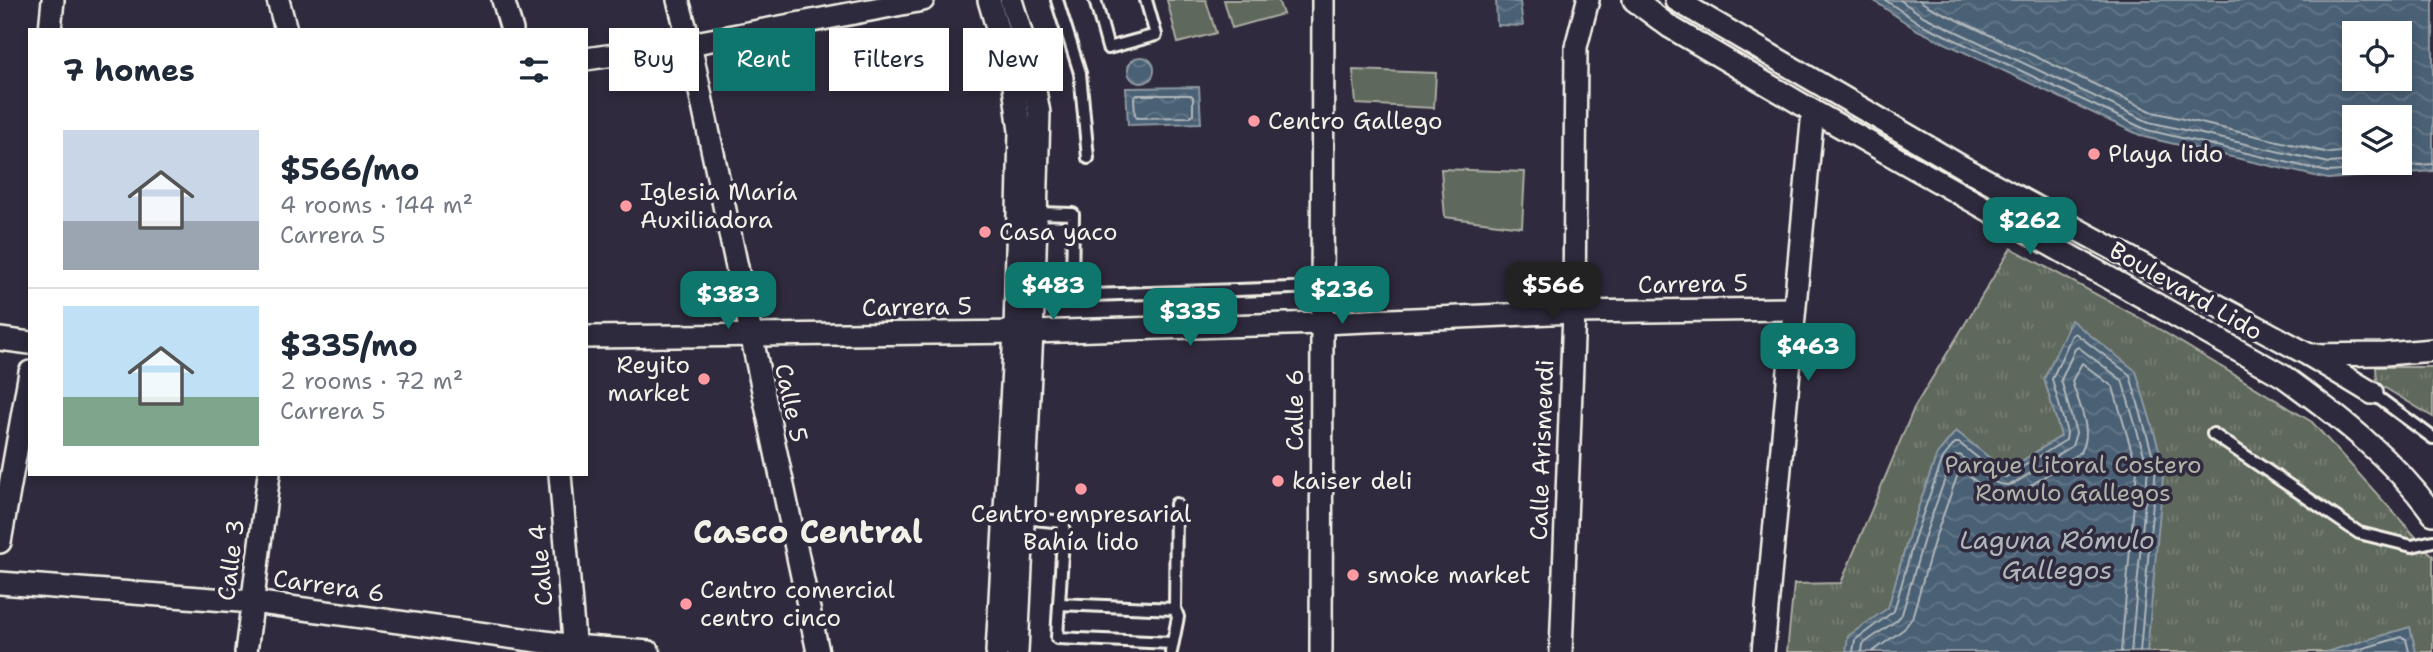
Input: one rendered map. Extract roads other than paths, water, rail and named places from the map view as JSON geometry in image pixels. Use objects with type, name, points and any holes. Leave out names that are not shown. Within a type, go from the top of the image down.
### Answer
[{"type":"street","points":[[50,28],[53,0]]},
{"type":"street","points":[[278,0],[285,28]]},
{"type":"street","points":[[503,0],[511,28]]},
{"type":"street","name":"Calle 5","points":[[678,0],[686,28]]},
{"type":"street","points":[[699,42],[923,0]]},
{"type":"street","points":[[989,0],[1014,86],[1020,131],[1023,518],[1017,652]]},
{"type":"street","points":[[997,652],[1023,332],[1034,297],[1037,213],[1039,113],[1030,62],[1011,0]]},
{"type":"street","name":"Calle 6","points":[[1321,652],[1323,0]]},
{"type":"street","name":"Calle Arismendi","points":[[1561,652],[1574,312],[1576,47],[1588,0]]},
{"type":"street","name":"Boulevard Lido","points":[[1634,0],[1670,27],[1813,111],[2283,376],[2339,416],[2388,461],[2433,513]]},
{"type":"street","name":"Boulevard Lido","points":[[1676,0],[1964,167],[2309,355],[2433,350]]},
{"type":"street","points":[[588,59],[609,56]]},
{"type":"street","name":"Calle 5","points":[[699,88],[818,652]]},
{"type":"street","points":[[1763,652],[1813,111]]},
{"type":"street","name":"Carrera 5","points":[[588,337],[1023,332],[1574,312],[1793,310]]},
{"type":"street","points":[[0,339],[28,343]]},
{"type":"street","points":[[2309,355],[2372,393]]},
{"type":"street","points":[[0,542],[28,383]]},
{"type":"street","name":"Calle 3","points":[[246,652],[269,476]]},
{"type":"street","name":"Calle 4","points":[[560,476],[574,649]]},
{"type":"street","name":"Carrera 6","points":[[0,583],[253,602],[574,649],[649,652]]},
{"type":"lane","points":[[1057,0],[1080,73],[1088,158]]},
{"type":"lane","points":[[1095,0],[1108,48],[1156,35],[1146,0]]},
{"type":"lane","points":[[1037,213],[1073,214],[1072,296]]},
{"type":"lane","points":[[1034,297],[1321,287]]},
{"type":"lane","points":[[2372,393],[2433,438]]},
{"type":"lane","points":[[2213,434],[2359,533],[2412,546],[2433,541]]},
{"type":"lane","points":[[1023,518],[1064,522],[1057,638],[1171,647],[1178,617],[1175,609],[1176,504]]},
{"type":"lane","points":[[1059,604],[1175,609]]},
{"type":"water","points":[[1496,0],[1520,2],[1523,26],[1497,25]]},
{"type":"water","points":[[1873,0],[2433,0],[2433,171],[2412,173],[2412,105],[2342,105],[2342,175],[2380,175],[2328,179],[2144,137],[1915,29]]},
{"type":"water","points":[[1141,57],[1150,61],[1154,70],[1150,79],[1141,83],[1132,79],[1128,70],[1132,61]]},
{"type":"water","points":[[1199,87],[1201,123],[1128,125],[1126,88]]},
{"type":"water","name":"Laguna Rómulo Gallegos","points":[[2071,320],[2136,371],[2164,466],[2147,652],[1846,652],[1848,636],[1888,608],[1910,531],[1937,454],[1956,431],[2006,471],[2061,436],[2044,379]]},
{"type":"water","points":[[2410,627],[2416,652],[2326,652]]},
{"type":"place","name":"Centro Gallego","points":[[1254,121]]},
{"type":"place","name":"Playa lido","points":[[2094,154]]},
{"type":"place","name":"Iglesia María Auxiliadora","points":[[626,206]]},
{"type":"place","name":"Casa yaco","points":[[985,232]]},
{"type":"place","name":"Reyito market","points":[[704,379]]},
{"type":"place","name":"kaiser deli","points":[[1278,481]]},
{"type":"place","name":"Centro empresarial Bahía lido","points":[[1081,489]]},
{"type":"place","name":"smoke market","points":[[1353,575]]},
{"type":"place","name":"Centro comercial centro cinco","points":[[686,604]]},
{"type":"district","name":"Casco Central","points":[[808,531]]},
{"type":"park label","name":"Parque Litoral Costero Romulo Gallegos","points":[[2073,479]]}]
